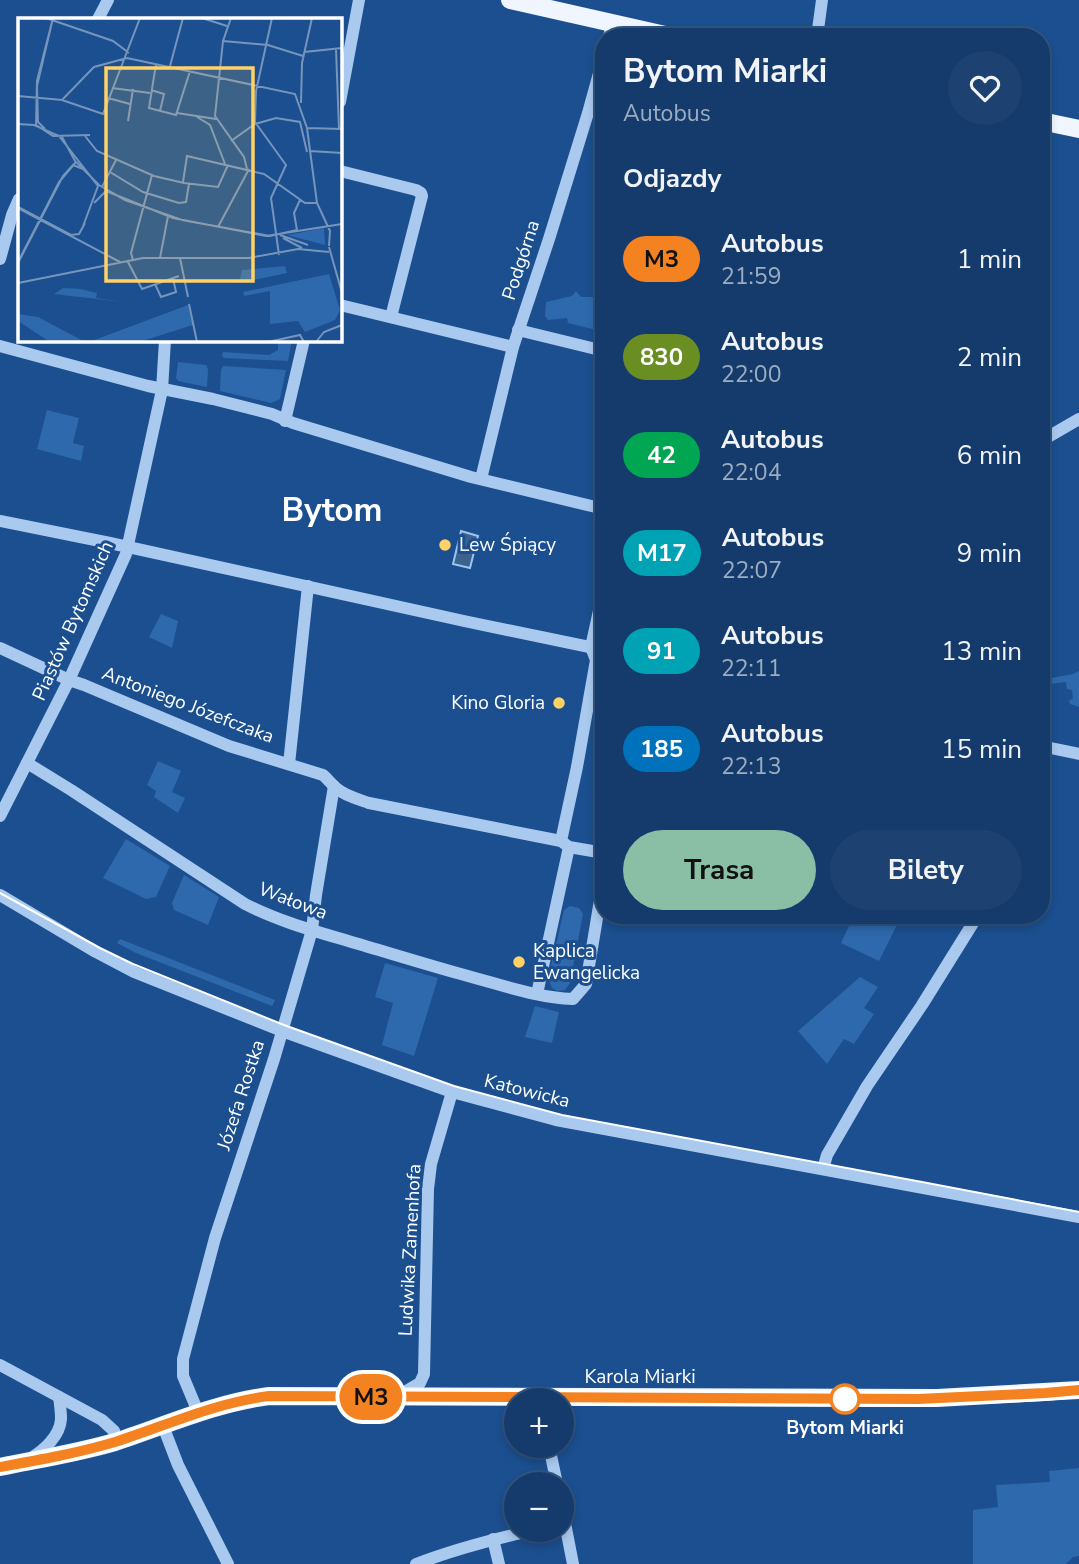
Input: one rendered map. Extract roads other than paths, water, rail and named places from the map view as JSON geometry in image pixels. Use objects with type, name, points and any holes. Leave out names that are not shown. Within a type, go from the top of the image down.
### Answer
[{"type":"main road","points":[[510,0],[603,28]]},
{"type":"main road","points":[[1050,123],[1079,129]]},
{"type":"main road","name":"Karola Miarki","points":[[574,1399],[925,1399],[1079,1390]]},
{"type":"main road","name":"Karola Miarki","points":[[0,1466],[84,1451],[228,1403],[269,1396],[504,1399]]},
{"type":"street","points":[[99,18],[108,0]]},
{"type":"street","points":[[341,97],[359,0]]},
{"type":"street","points":[[818,28],[822,0]]},
{"type":"street","name":"Podgórna","points":[[481,479],[513,347],[553,227],[595,85]]},
{"type":"street","points":[[341,171],[421,193],[391,317]]},
{"type":"street","points":[[0,259],[15,223],[18,206]]},
{"type":"street","points":[[341,304],[513,347]]},
{"type":"street","points":[[518,330],[595,349]]},
{"type":"street","name":"Piastów Bytomskich","points":[[0,816],[69,680],[122,565],[162,390],[165,341]]},
{"type":"street","points":[[285,421],[304,341]]},
{"type":"street","points":[[0,346],[162,390],[272,414],[285,421],[481,479],[595,507]]},
{"type":"street","points":[[1050,435],[1079,419]]},
{"type":"street","points":[[0,521],[595,648]]},
{"type":"street","points":[[289,764],[308,586]]},
{"type":"street","name":"Antoniego Józefczaka","points":[[0,648],[69,680],[229,746],[323,775],[344,793],[369,803],[595,851]]},
{"type":"street","points":[[537,994],[595,666]]},
{"type":"street","points":[[1050,749],[1079,754]]},
{"type":"street","name":"Wałowa","points":[[27,763],[266,915],[429,965],[537,994],[573,999],[586,984],[596,924]]},
{"type":"street","name":"Józefa Rostka","points":[[198,1412],[183,1376],[183,1359],[215,1238],[312,930],[334,786]]},
{"type":"street","name":"Katowicka","points":[[0,895],[134,972],[282,1031],[452,1092],[556,1120],[1079,1217]]},
{"type":"street","points":[[823,1169],[827,1155],[867,1086],[972,924]]},
{"type":"street","name":"Ludwika Zamenhofa","points":[[394,1397],[420,1383],[424,1374],[428,1189],[431,1164],[452,1092]]},
{"type":"street","points":[[0,1365],[107,1424],[118,1441]]},
{"type":"street","points":[[24,1462],[39,1453],[52,1440],[59,1427],[59,1397]]},
{"type":"street","points":[[163,1426],[178,1465],[228,1564]]},
{"type":"street","points":[[416,1564],[504,1537]]},
{"type":"street","points":[[493,1539],[499,1564]]},
{"type":"street","points":[[569,1542],[573,1564]]},
{"type":"tram line","points":[[0,893],[133,964],[284,1025],[454,1086],[562,1115],[1079,1212]]},
{"type":"place","name":"Lew Śpiący","points":[[445,545]]},
{"type":"place","name":"Kino Gloria","points":[[559,703]]},
{"type":"place","name":"Kaplica Ewangelicka","points":[[519,962]]},
{"type":"place","name":"Bytom Miarki","points":[[845,1399]]},
{"type":"district","name":"Bytom","points":[[332,510]]}]
